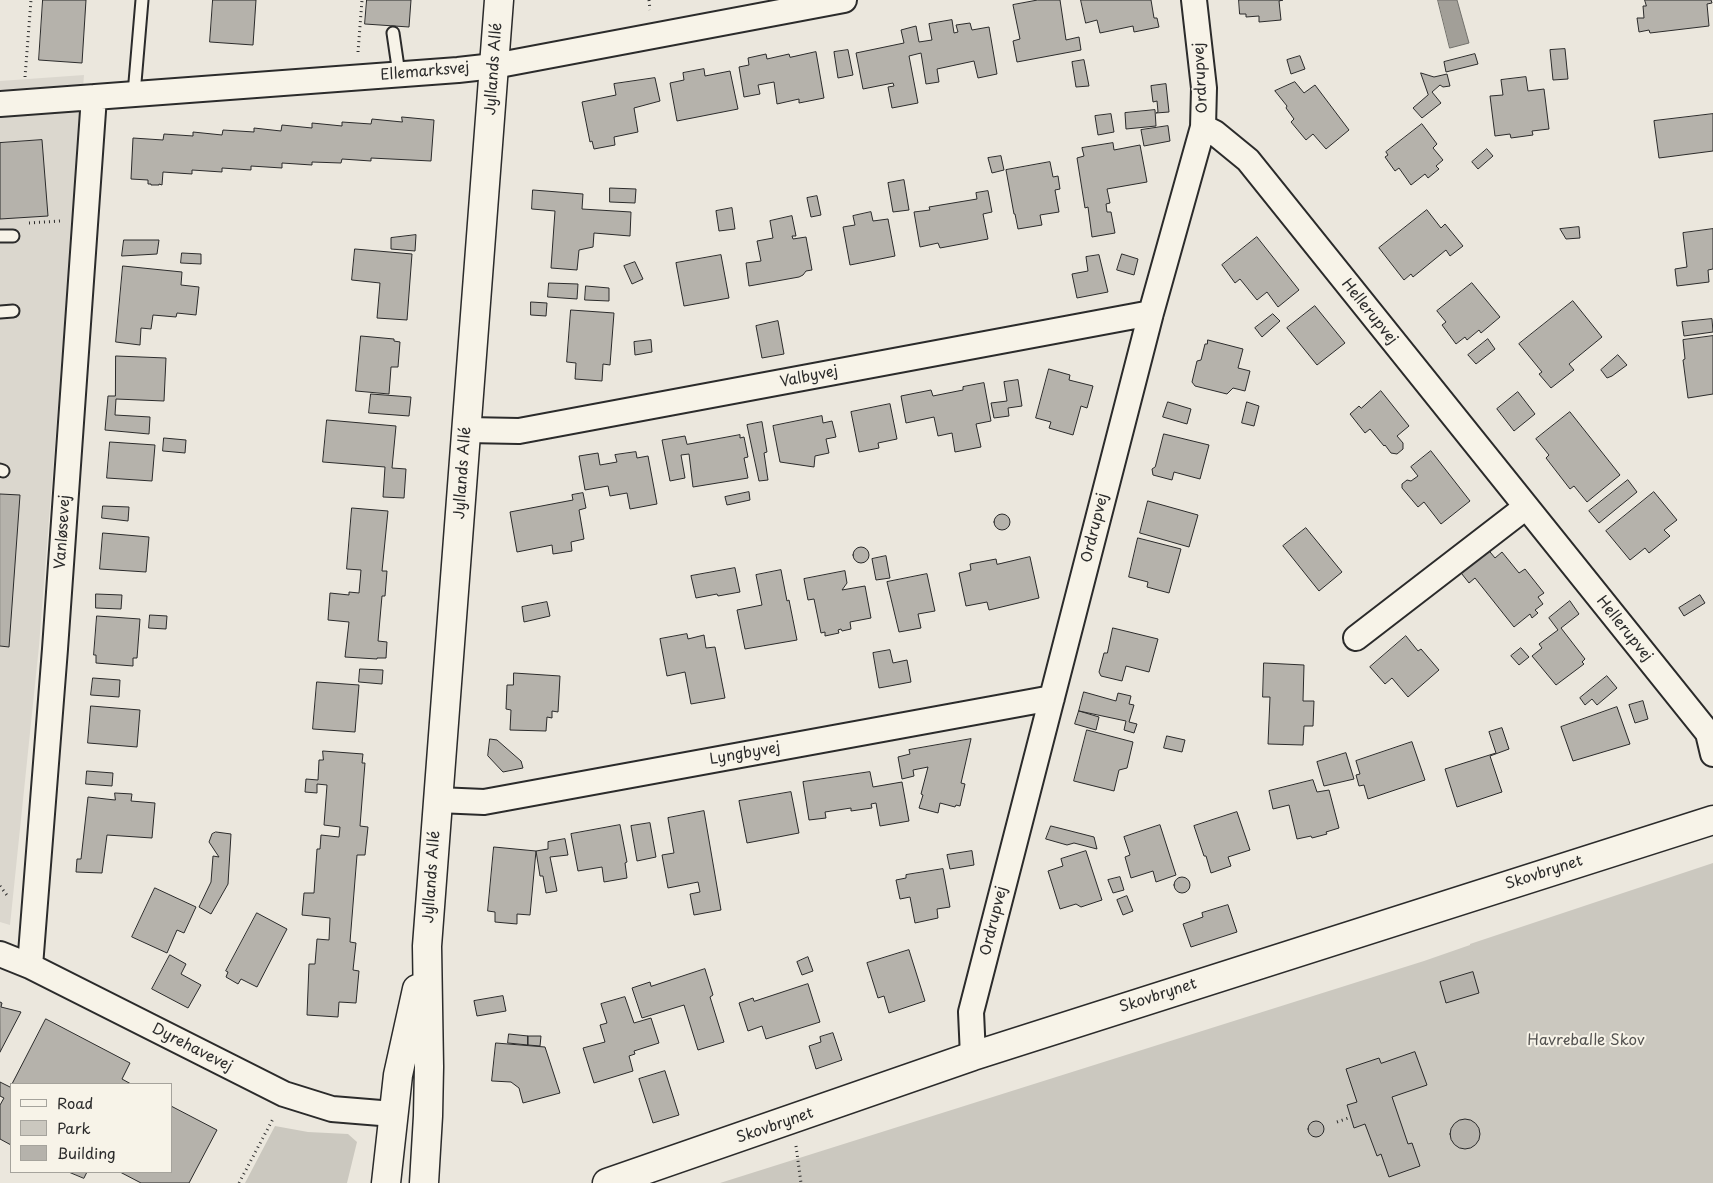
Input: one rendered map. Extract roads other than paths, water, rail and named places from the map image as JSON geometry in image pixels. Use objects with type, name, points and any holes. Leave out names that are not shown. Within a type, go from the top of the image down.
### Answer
[{"type":"street","name":"Jyllands Allé","points":[[424,1183],[429,1067],[427,946],[499,0]]},
{"type":"street","name":"Ellemarksvej","points":[[0,104],[494,66],[844,0]]},
{"type":"street","name":"Ordrupvej","points":[[973,1056],[971,1012],[1151,313],[1203,127],[1204,88],[1194,0]]},
{"type":"street","name":"Vanløsevej","points":[[30,966],[56,639],[94,97]]},
{"type":"street","name":"Hellerupvej","points":[[1203,127],[1215,133],[1248,160],[1708,733],[1713,754]]},
{"type":"street","name":"Valbyvej","points":[[466,430],[519,431],[1151,313]]},
{"type":"street","points":[[1356,638],[1526,507]]},
{"type":"street","name":"Lyngbyvej","points":[[438,800],[484,802],[1052,698]]},
{"type":"street","name":"Skovbrynet","points":[[607,1183],[973,1056],[1713,820]]},
{"type":"street","name":"Jyllands Allé","points":[[386,1183],[398,1075],[427,946]]},
{"type":"street","name":"Dyrehavevej","points":[[0,954],[30,966],[284,1094],[332,1109],[393,1114]]},
{"type":"lane","points":[[134,94],[142,0]]},
{"type":"lane","points":[[393,32],[399,74]]},
{"type":"lane","points":[[0,236],[13,236]]},
{"type":"lane","points":[[0,312],[13,311]]},
{"type":"park label","name":"Havreballe Skov","points":[[1586,1041]]}]
